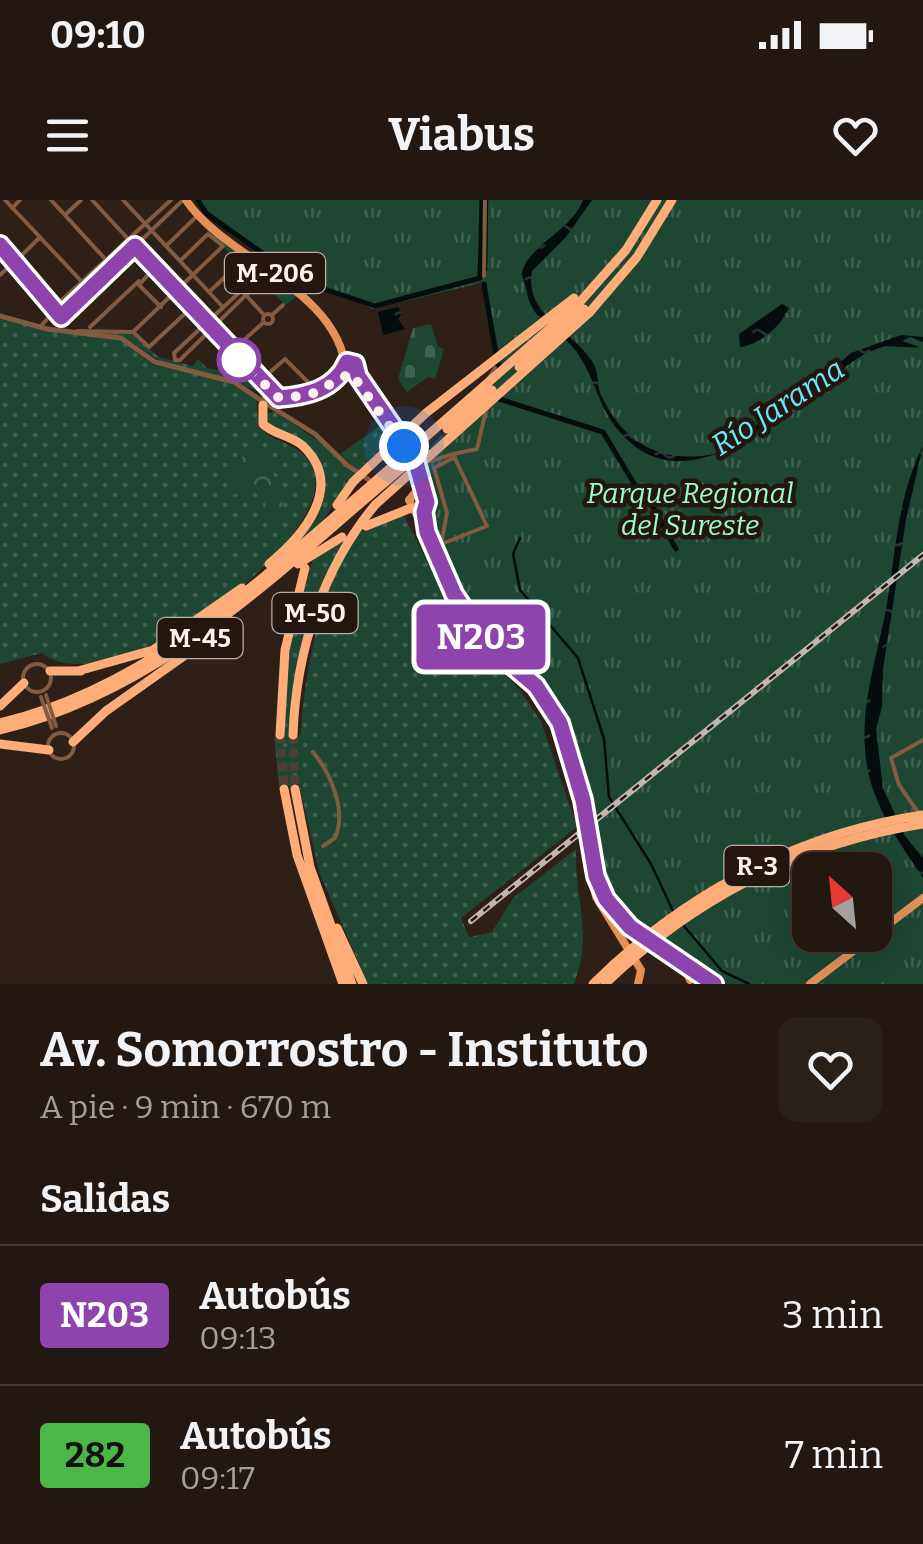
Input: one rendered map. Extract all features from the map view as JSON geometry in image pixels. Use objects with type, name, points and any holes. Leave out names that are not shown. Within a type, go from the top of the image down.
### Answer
[{"type":"highway","name":"M-45","points":[[0,730],[67,710],[161,664],[225,619],[369,497],[581,306],[626,250],[658,200]]},
{"type":"highway","name":"M-50","points":[[293,736],[300,672],[318,604],[369,497],[637,257],[670,200]]},
{"type":"highway","name":"M-50","points":[[337,505],[353,482],[426,412],[581,306]]},
{"type":"highway","points":[[78,671],[138,656],[175,638],[263,570],[309,522],[320,490],[316,465],[298,442],[266,427],[261,420],[270,401]]},
{"type":"highway","name":"M-45","points":[[0,722],[101,687],[179,643],[369,497]]},
{"type":"highway","points":[[366,526],[415,502]]},
{"type":"highway","points":[[106,711],[210,639],[304,560],[342,538]]},
{"type":"highway","name":"M-50","points":[[280,736],[285,650],[305,568]]},
{"type":"highway","points":[[50,671],[124,665],[179,643]]},
{"type":"highway","points":[[73,742],[161,664]]},
{"type":"highway","points":[[0,706],[24,682]]},
{"type":"highway","points":[[0,744],[49,750]]},
{"type":"highway","points":[[342,984],[297,855],[289,789],[310,867],[352,984]]},
{"type":"highway","name":"R-3","points":[[598,982],[692,902],[762,864],[836,835],[923,819]]},
{"type":"highway","points":[[310,867],[363,984]]},
{"type":"main road","name":"M-206","points":[[186,201],[307,298],[347,369],[410,456],[417,476],[415,502],[438,571],[477,636],[534,689],[553,717],[580,800],[590,864],[599,893],[615,917],[684,965],[688,982]]},
{"type":"main road","name":"M-206","points":[[347,369],[419,463],[415,502],[480,634],[536,686],[554,712],[580,788],[593,864],[606,899],[630,927],[702,974]]},
{"type":"main road","points":[[590,864],[596,897],[641,970],[638,984]]},
{"type":"main road","points":[[810,984],[923,899]]},
{"type":"main road","points":[[688,982],[702,974],[713,984]]},
{"type":"street","points":[[5,200],[83,283]]},
{"type":"street","points":[[12,208],[20,200]]},
{"type":"street","points":[[51,200],[107,261]]},
{"type":"street","points":[[65,215],[81,200]]},
{"type":"street","points":[[92,200],[261,383],[270,401]]},
{"type":"street","points":[[124,200],[225,309]]},
{"type":"street","points":[[132,208],[140,200]]},
{"type":"street","points":[[47,328],[61,300],[171,200]]},
{"type":"street","points":[[484,276],[485,200]]},
{"type":"street","points":[[38,326],[53,315],[66,316],[69,307],[186,201]]},
{"type":"street","points":[[166,246],[196,218]]},
{"type":"street","points":[[72,332],[133,332],[222,246],[210,234],[180,261]]},
{"type":"street","points":[[0,275],[40,237]]},
{"type":"street","points":[[0,243],[69,307]]},
{"type":"street","points":[[16,260],[62,331]]},
{"type":"street","points":[[209,292],[240,263],[256,278],[258,283],[225,309]]},
{"type":"street","points":[[90,327],[154,267]]},
{"type":"street","points":[[208,325],[180,360],[174,359],[174,353],[256,278]]},
{"type":"street","points":[[139,281],[161,306]]},
{"type":"street","points":[[234,353],[264,322],[264,315],[245,294]]},
{"type":"street","points":[[264,322],[271,323],[272,315],[282,304]]},
{"type":"street","points":[[133,332],[149,347],[192,307]]},
{"type":"street","points":[[264,315],[272,315]]},
{"type":"street","points":[[0,316],[62,331],[121,338],[155,362],[228,380],[270,401],[315,434],[355,471],[415,502]]},
{"type":"street","points":[[261,383],[285,358],[318,391]]},
{"type":"street","points":[[419,463],[478,446],[488,375],[494,368]]},
{"type":"street","points":[[270,401],[318,391],[347,369]]},
{"type":"street","points":[[436,546],[486,526],[454,455]]},
{"type":"street","points":[[436,546],[447,513],[434,468],[454,455]]},
{"type":"street","points":[[44,696],[24,682],[30,666],[39,664],[50,671],[44,696],[54,727],[49,750],[55,757],[66,758],[73,742],[54,727]]},
{"type":"street","points":[[36,692],[46,688]]},
{"type":"street","points":[[52,737],[62,734]]},
{"type":"street","points":[[923,740],[890,758],[899,785],[923,819]]},
{"type":"street","points":[[313,752],[327,773],[341,815],[335,838],[323,846]]},
{"type":"green space","name":"Parque Regional del Sureste","points":[[194,200],[923,200],[923,984],[726,984],[608,903],[596,886],[553,712],[522,670],[460,611],[424,507],[425,453],[503,367],[481,283],[373,309],[289,275]]},
{"type":"green space","points":[[185,203],[298,295],[286,305],[211,236]]},
{"type":"green space","points":[[128,243],[131,247],[69,304],[66,300]]},
{"type":"green space","points":[[0,318],[119,339],[154,365],[228,382],[256,398],[259,427],[302,453],[313,468],[313,498],[293,534],[258,572],[214,608],[166,638],[117,658],[74,664],[42,653],[0,664]]},
{"type":"green space","points":[[431,324],[438,347],[444,349],[435,379],[428,377],[407,392],[398,379],[413,328]]},
{"type":"green space","points":[[129,332],[159,357],[193,366],[198,359],[207,368],[217,370],[213,374],[163,363],[127,339],[107,333]]},
{"type":"green space","points":[[227,360],[234,361],[262,393],[213,374]]},
{"type":"green space","points":[[275,412],[323,444],[355,475],[323,520],[299,542],[322,501],[325,486],[315,461],[267,423],[265,413]]},
{"type":"green space","points":[[384,423],[393,436],[358,471],[340,454]]},
{"type":"green space","points":[[251,449],[270,469],[279,486],[283,514],[270,525],[265,502],[251,489],[226,497],[232,467]]},
{"type":"green space","points":[[404,516],[459,624],[519,689],[541,721],[577,827],[461,918],[469,937],[492,932],[513,898],[576,849],[583,932],[574,984],[368,984],[319,872],[299,784],[293,781],[291,787],[282,783],[279,788],[274,736],[280,741],[283,736],[289,652],[313,558],[346,539],[316,602],[290,736],[293,740],[301,734],[317,626],[336,568],[360,533]]},
{"type":"water","points":[[583,200],[592,200],[566,237],[532,271],[531,286],[542,310],[592,361],[600,393],[611,414],[634,439],[648,447],[678,456],[714,454],[815,385],[851,353],[901,335],[923,337],[923,342],[910,337],[902,341],[923,348],[885,346],[866,353],[745,440],[712,455],[679,461],[648,454],[619,431],[573,347],[535,312],[522,274],[532,255],[569,221]]},
{"type":"water","points":[[782,304],[789,308],[775,328],[755,343],[740,347],[739,334]]},
{"type":"water","points":[[398,307],[402,313],[398,319],[405,329],[383,335],[378,312]]},
{"type":"water","points":[[923,446],[906,520],[876,729],[883,788],[905,836],[923,858],[923,878],[878,803],[869,776],[864,732],[903,503]]},
{"type":"waterway","points":[[198,200],[206,213],[303,282],[375,306],[480,278],[482,200]]},
{"type":"waterway","points":[[486,270],[487,200]]},
{"type":"waterway","points":[[484,284],[498,366]]},
{"type":"waterway","points":[[496,398],[603,432],[641,495]]},
{"type":"waterway","points":[[642,498],[647,496],[676,549]]},
{"type":"waterway","points":[[520,538],[513,554],[520,590],[578,658],[604,739],[609,797],[651,864],[673,911]]},
{"type":"waterway","points":[[684,926],[722,971],[749,984]]},
{"type":"tunnel","points":[[280,735],[284,789]]},
{"type":"tunnel","points":[[293,735],[295,789]]},
{"type":"railway","points":[[471,921],[923,555]]},
{"type":"bus line","name":"N203","points":[[0,245],[61,317],[135,246],[229,348],[236,348],[238,358],[263,386],[279,398],[316,393],[343,372],[347,362],[355,364],[358,376],[415,459],[427,502],[427,532],[448,583],[492,649],[536,686],[560,723],[583,800],[596,876],[606,899],[630,927],[688,962],[714,984]]},
{"type":"route","points":[[239,360],[279,398],[316,393],[344,373],[351,373],[404,446]]},
{"type":"water label","name":"Río Jarama","points":[[778,407]]}]
